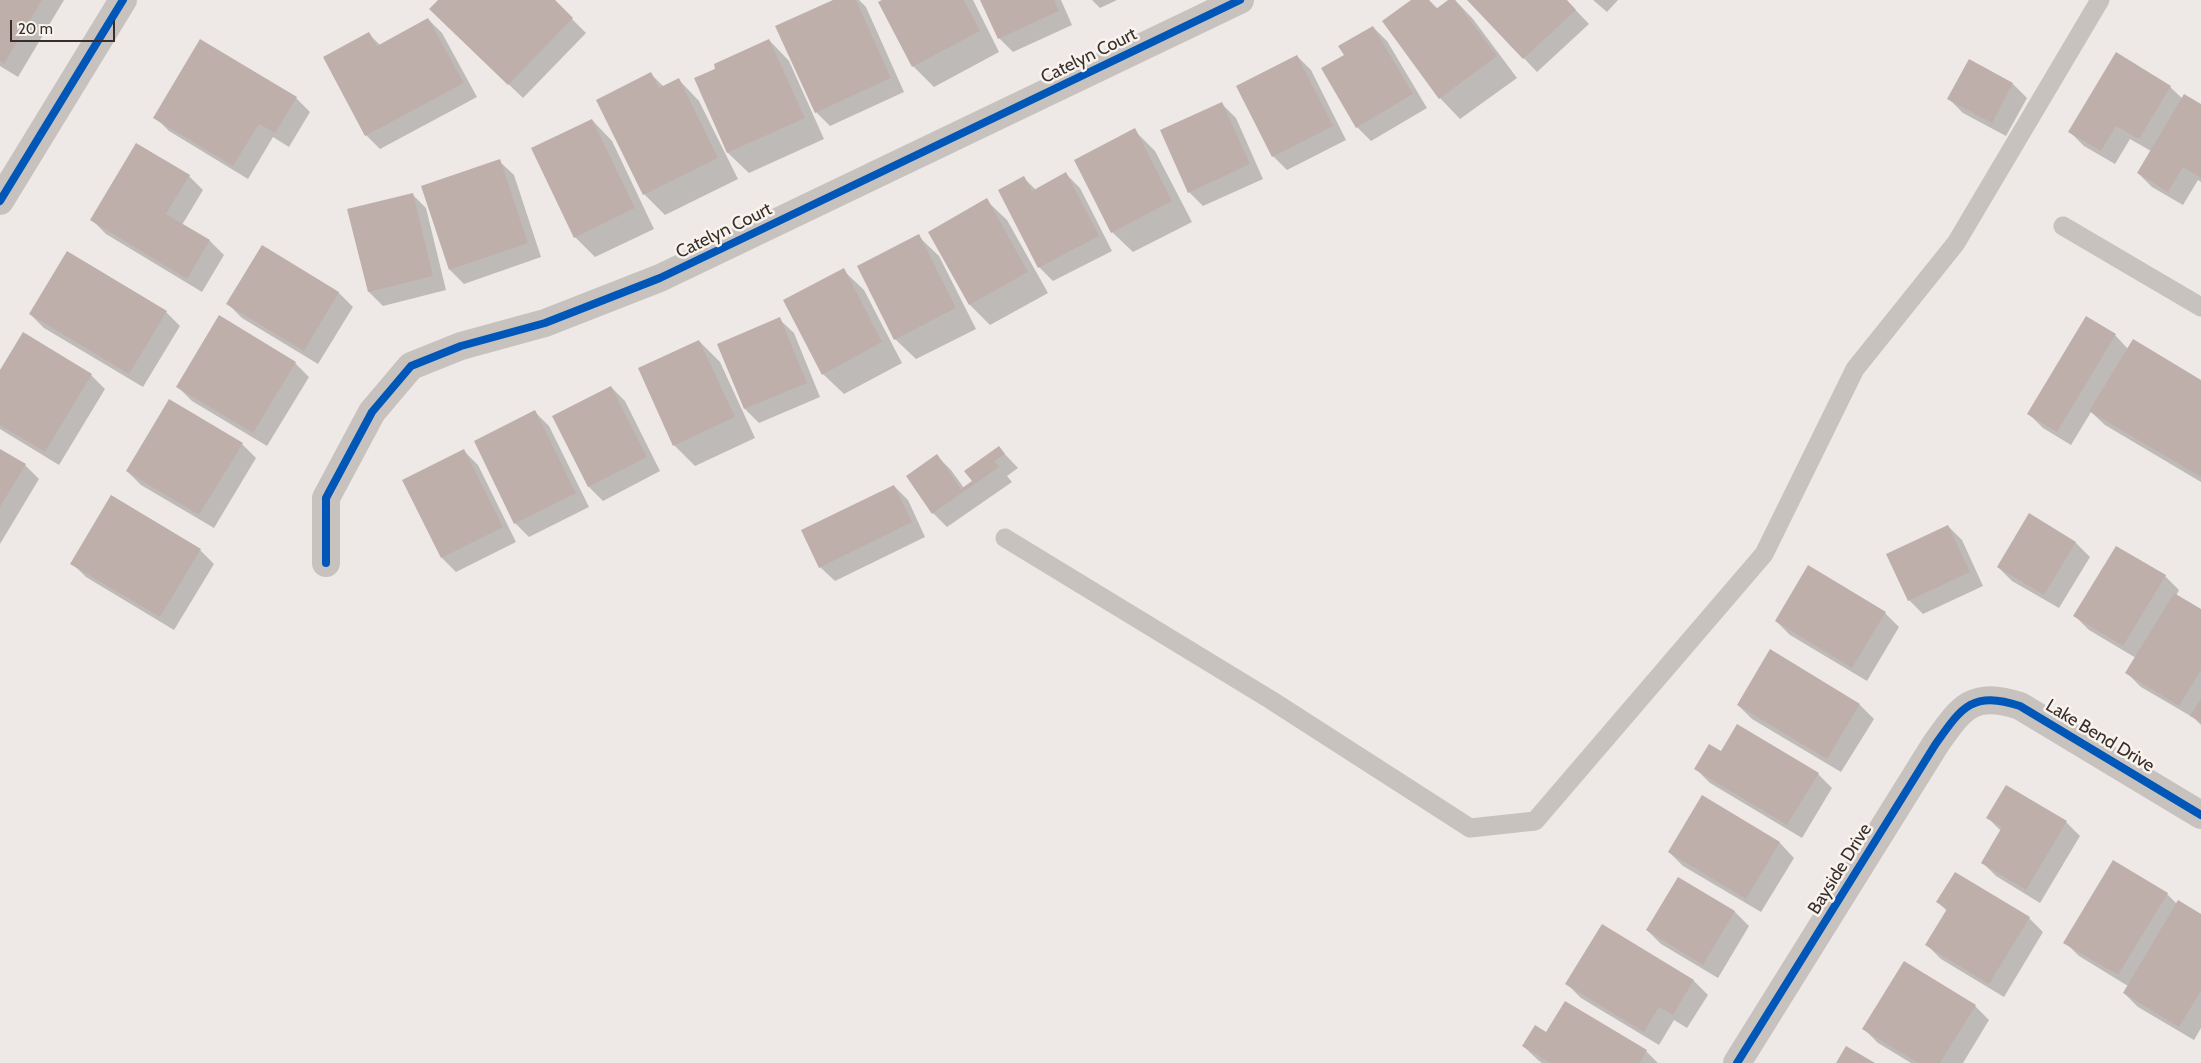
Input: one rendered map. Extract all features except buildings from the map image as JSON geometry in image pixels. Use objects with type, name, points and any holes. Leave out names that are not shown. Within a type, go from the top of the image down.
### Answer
[{"type":"street","points":[[0,201],[123,0]]},
{"type":"street","name":"Catelyn Court","points":[[326,563],[326,498],[372,412],[410,366],[461,346],[545,322],[660,278],[1240,0]]},
{"type":"street","name":"Lake Bend Drive","points":[[1978,701],[2000,699],[2020,706],[2201,815]]},
{"type":"street","name":"Bayside Drive","points":[[1737,1063],[1935,745],[1957,713],[1978,701]]},
{"type":"lane","points":[[1005,538],[1271,700],[1470,828],[1535,821],[1764,554],[1855,369],[1956,243],[2100,0]]},
{"type":"lane","points":[[2063,226],[2201,307]]},
{"type":"cycle path","points":[[0,201],[123,0]]},
{"type":"cycle path","points":[[326,563],[326,498],[372,412],[411,366],[461,346],[545,323],[660,278],[1240,0]]},
{"type":"cycle path","points":[[1737,1063],[1935,745],[1952,721],[1969,706],[1990,700],[2020,706],[2201,815]]}]
